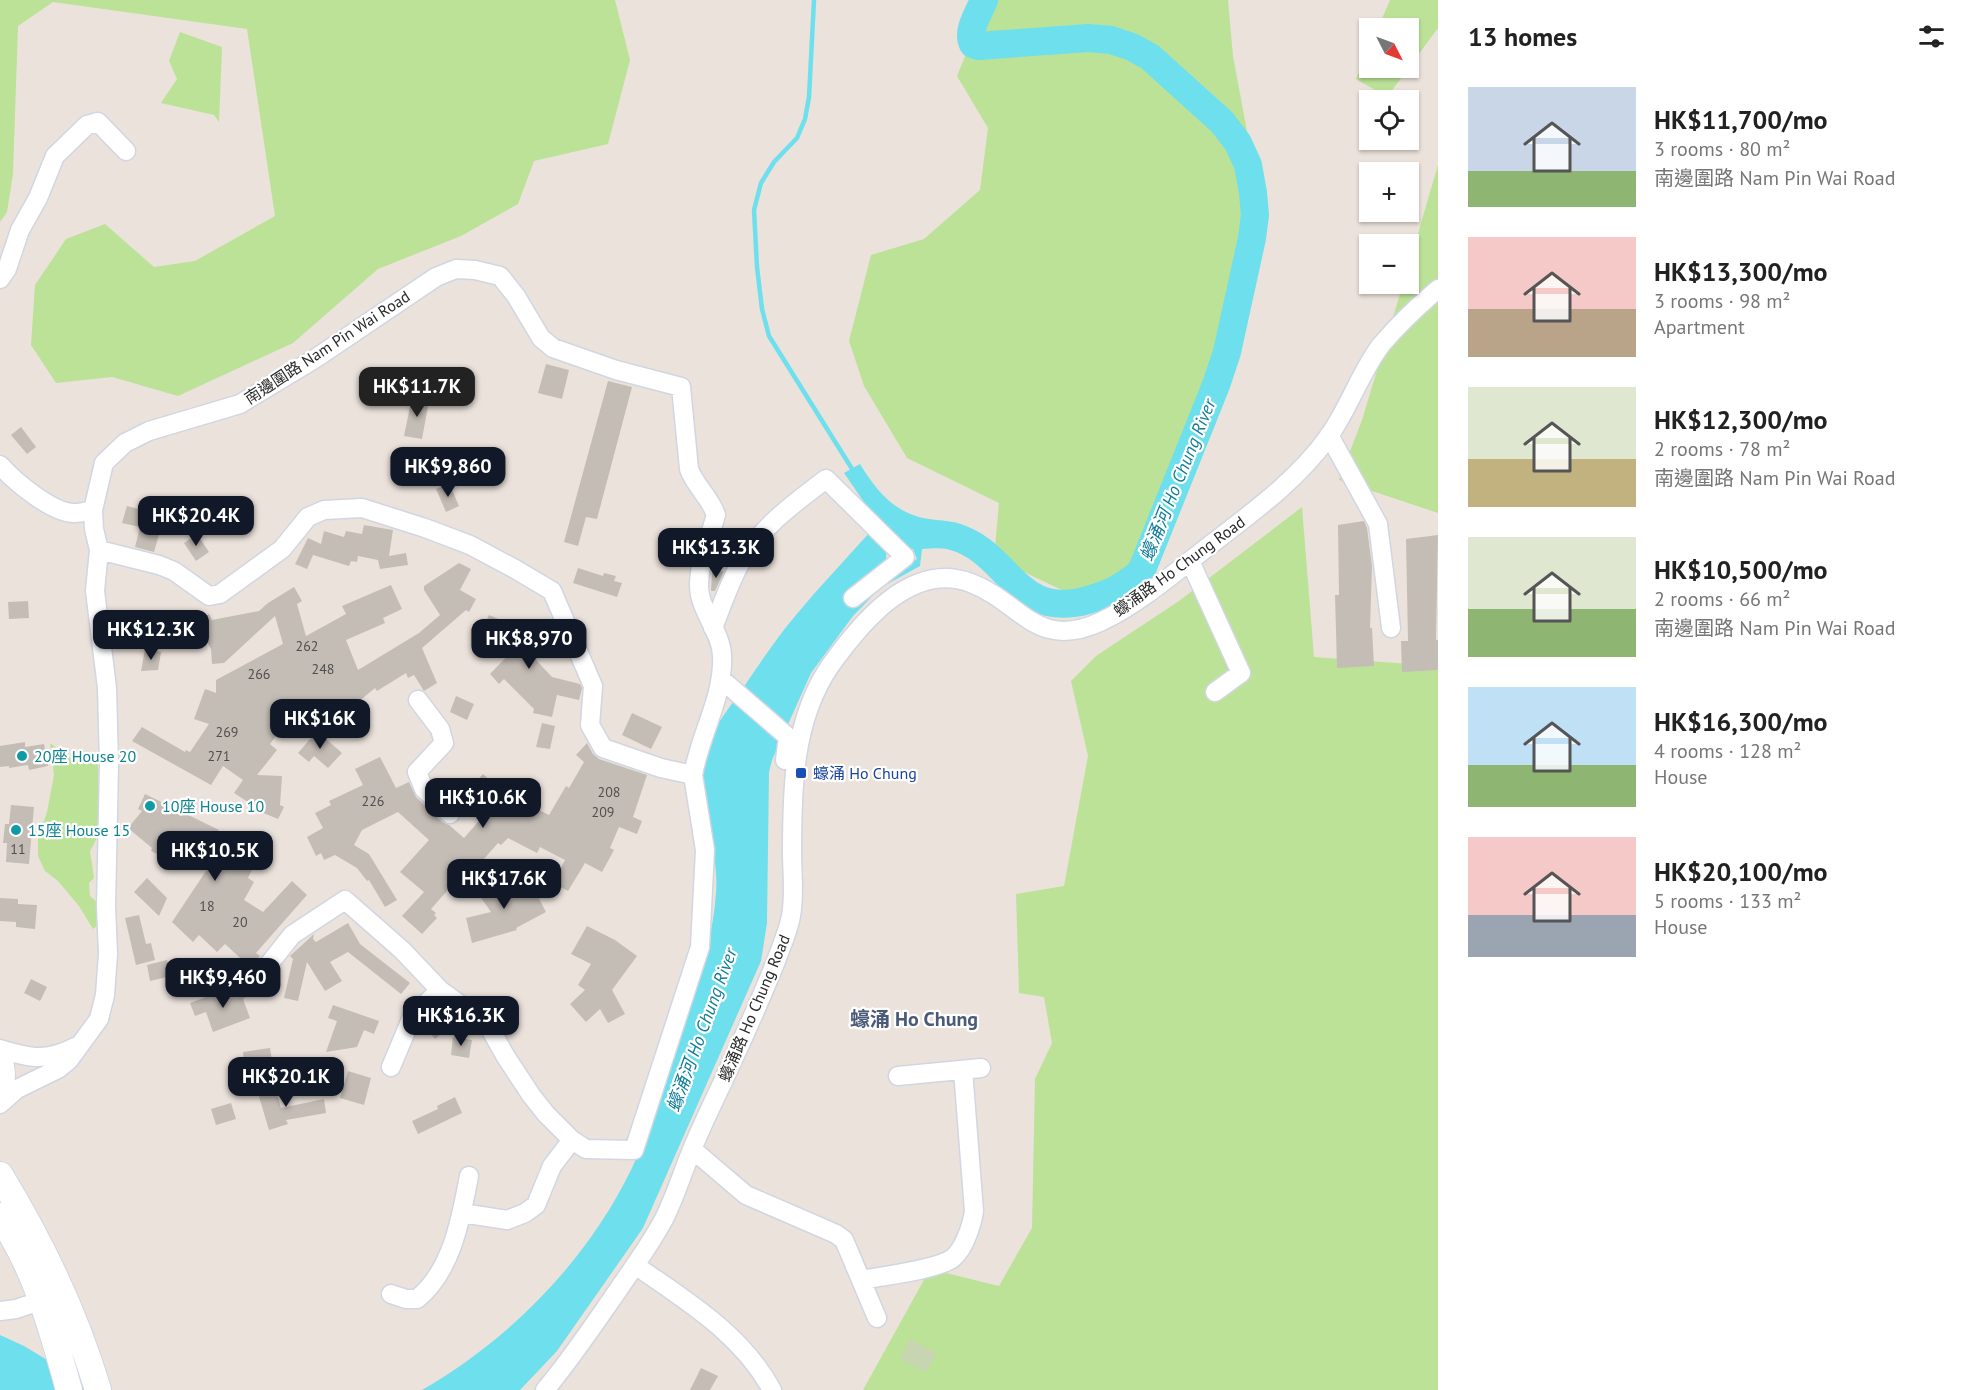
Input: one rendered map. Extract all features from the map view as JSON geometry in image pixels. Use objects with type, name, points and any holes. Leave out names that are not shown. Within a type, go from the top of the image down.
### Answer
[{"type":"main road","points":[[0,1059],[2,1074],[0,1095]]},
{"type":"main road","points":[[0,1175],[47,1257],[77,1325],[95,1380]]},
{"type":"main road","points":[[0,1216],[22,1252],[43,1300],[69,1390]]},
{"type":"street","points":[[0,279],[7,269],[20,230],[39,198],[55,156],[87,125],[98,122],[126,151]]},
{"type":"street","name":"南邊圍路 Nam Pin Wai Road","points":[[0,1104],[17,1089],[58,1069],[69,1060],[99,1019],[105,995],[108,954],[106,906],[107,688],[95,591],[99,550],[94,529],[93,510],[104,464],[125,442],[149,431],[240,404],[316,358],[436,277],[456,269],[475,270],[500,276],[516,296],[541,338],[553,348],[616,370],[681,387],[691,477],[712,504],[716,514],[698,582],[700,596],[713,628]]},
{"type":"street","name":"蠔涌路 Ho Chung Road","points":[[545,1390],[579,1348],[666,1216],[692,1149],[759,1004],[791,916],[793,895],[792,799],[798,750],[820,682],[858,631],[879,608],[898,593],[915,584],[934,579],[961,580],[985,590],[1030,621],[1057,631],[1071,631],[1095,624],[1118,613],[1251,514],[1294,476],[1329,435],[1380,347],[1417,307],[1438,289]]},
{"type":"street","points":[[1329,435],[1378,524],[1391,628]]},
{"type":"street","points":[[0,465],[36,496],[57,509],[73,514],[93,510]]},
{"type":"street","points":[[223,973],[245,982],[258,978],[292,935],[345,900],[402,950],[440,990],[489,1025],[506,1057],[531,1095],[572,1140],[586,1149],[634,1150],[700,947],[705,850],[693,775],[697,753],[714,707],[726,684],[722,653],[713,628],[743,558],[758,538],[786,511],[826,479],[905,557],[853,598]]},
{"type":"street","points":[[99,550],[174,571],[209,596],[214,597],[282,549],[308,517],[324,510],[362,508],[470,545],[516,568],[552,591],[593,686],[590,724],[603,748],[661,768],[693,775]]},
{"type":"street","points":[[1190,561],[1241,673],[1215,692]]},
{"type":"street","points":[[726,684],[788,737],[779,798],[792,799]]},
{"type":"street","points":[[418,700],[440,729],[444,744],[417,771],[424,789],[450,814]]},
{"type":"street","points":[[391,1067],[412,1017],[440,990]]},
{"type":"street","points":[[0,1049],[29,1057],[55,1056],[82,1044]]},
{"type":"street","points":[[861,1281],[942,1264],[959,1252],[973,1218],[972,1069],[898,1076]]},
{"type":"street","points":[[462,1213],[507,1220],[525,1214],[536,1205],[552,1166],[572,1140]]},
{"type":"street","points":[[692,1149],[746,1195],[836,1234],[844,1240],[877,1318]]},
{"type":"street","points":[[391,1294],[406,1299],[417,1299],[427,1291],[450,1251],[462,1213],[469,1176]]},
{"type":"street","points":[[635,1265],[724,1329],[747,1353],[772,1390]]},
{"type":"street","points":[[0,1311],[16,1309],[43,1300]]},
{"type":"green space","points":[[0,0],[615,0],[630,60],[608,144],[534,161],[518,204],[461,236],[378,269],[293,343],[178,396],[112,377],[56,383],[31,345],[35,285],[66,239],[105,224],[154,267],[195,261],[275,216],[247,29],[53,2],[18,26],[13,174],[7,212],[0,222]]},
{"type":"green space","points":[[988,0],[1228,0],[1233,56],[1265,228],[1231,375],[1176,501],[1153,569],[1079,598],[994,558],[999,503],[907,458],[864,386],[849,341],[871,255],[924,239],[980,190],[988,128],[957,76]]},
{"type":"green space","points":[[1390,0],[1438,0],[1438,28],[1419,54],[1419,18],[1382,18]]},
{"type":"green space","points":[[180,32],[222,47],[219,122],[214,115],[161,103],[177,79],[169,61]]},
{"type":"green space","points":[[1359,72],[1359,78],[1401,78],[1392,90],[1375,90],[1356,79]]},
{"type":"green space","points":[[1438,165],[1438,513],[1339,480],[1362,420],[1400,294],[1419,294],[1418,234]]},
{"type":"green space","points":[[1302,507],[1314,657],[1438,666],[1438,1390],[863,1390],[930,1269],[999,1286],[1032,1228],[1035,1079],[1052,1043],[1044,997],[1019,993],[1016,894],[1064,886],[1088,756],[1071,681],[1096,656],[1179,601]]},
{"type":"green space","points":[[50,743],[75,762],[98,758],[98,836],[90,851],[94,878],[89,883],[90,896],[99,904],[99,924],[93,929],[79,906],[58,881],[45,871],[38,856],[38,839],[47,812],[54,775]]},
{"type":"green space","points":[[910,1339],[936,1353],[926,1372],[900,1359]]},
{"type":"water","points":[[860,464],[876,487],[896,506],[919,517],[960,524],[972,531],[989,547],[981,561],[953,550],[922,549],[920,566],[880,588],[853,616],[811,673],[772,760],[769,772],[767,923],[761,961],[643,1228],[557,1351],[520,1390],[422,1390],[485,1347],[543,1295],[592,1236],[613,1204],[631,1170],[645,1139],[696,986],[711,930],[716,875],[703,779],[704,762],[710,738],[782,632],[871,531],[887,550],[885,565],[905,565],[917,559],[913,549],[906,548],[868,508],[844,473]]},
{"type":"water","points":[[0,1335],[24,1346],[97,1390],[0,1390]]},
{"type":"building","points":[[546,364],[569,370],[562,399],[538,393]]},
{"type":"building","points":[[608,381],[632,387],[597,519],[586,517],[578,546],[564,542]]},
{"type":"building","points":[[412,397],[429,401],[422,439],[404,436]]},
{"type":"building","points":[[21,427],[36,447],[27,454],[11,435]]},
{"type":"building","points":[[449,483],[459,506],[446,512],[436,489]]},
{"type":"building","points":[[153,503],[167,507],[154,552],[135,547],[140,527],[122,523],[127,506],[151,512]]},
{"type":"building","points":[[1364,521],[1372,566],[1370,628],[1372,628],[1374,666],[1337,668],[1335,595],[1339,595],[1338,525]]},
{"type":"building","points":[[364,525],[393,530],[389,556],[406,553],[408,565],[380,569],[378,560],[358,556],[357,562],[351,561],[349,566],[313,555],[307,569],[295,564],[308,538],[321,544],[324,531],[344,537],[346,531],[362,534]]},
{"type":"building","points":[[197,534],[209,552],[196,561],[184,543]]},
{"type":"building","points":[[1438,535],[1436,640],[1438,640],[1438,670],[1402,672],[1401,641],[1408,641],[1406,539]]},
{"type":"building","points":[[459,563],[471,569],[460,590],[476,599],[469,612],[466,610],[422,648],[437,683],[424,691],[414,675],[408,678],[406,673],[377,691],[375,688],[357,703],[355,700],[333,717],[329,727],[295,711],[270,744],[277,750],[257,775],[282,776],[280,805],[284,807],[278,819],[256,810],[257,808],[234,793],[243,780],[223,766],[211,785],[132,741],[142,727],[185,752],[186,750],[190,752],[209,724],[194,719],[205,689],[216,693],[216,680],[283,644],[275,616],[224,663],[212,664],[211,649],[196,622],[209,614],[212,620],[259,611],[294,587],[302,601],[297,604],[306,636],[346,614],[342,606],[391,585],[402,609],[383,618],[385,623],[346,640],[358,670],[419,633],[440,615],[424,590],[424,586]]},
{"type":"building","points":[[578,568],[603,576],[604,573],[616,576],[614,581],[622,583],[617,597],[573,583]]},
{"type":"building","points":[[712,571],[724,571],[715,591],[711,591]]},
{"type":"building","points":[[28,601],[29,618],[9,619],[8,602]]},
{"type":"building","points":[[489,615],[546,642],[536,660],[552,677],[580,684],[582,688],[579,700],[557,695],[552,717],[533,713],[534,709],[504,679],[499,684],[490,674],[519,644],[483,628]]},
{"type":"building","points":[[145,649],[161,652],[158,670],[141,671]]},
{"type":"building","points":[[456,696],[474,704],[467,720],[450,712]]},
{"type":"building","points":[[632,713],[662,727],[651,749],[622,735]]},
{"type":"building","points":[[542,723],[555,726],[550,749],[536,747]]},
{"type":"building","points":[[317,731],[342,753],[328,768],[314,756],[309,762],[298,753]]},
{"type":"building","points":[[25,742],[25,747],[44,744],[48,766],[29,770],[28,765],[0,767],[0,746]]},
{"type":"building","points":[[587,743],[599,759],[647,775],[633,817],[642,821],[637,834],[619,827],[610,848],[614,850],[602,872],[585,863],[568,891],[553,883],[565,860],[540,847],[537,853],[508,838],[501,845],[498,843],[467,878],[463,873],[431,909],[436,913],[434,915],[437,918],[422,934],[402,916],[424,892],[400,872],[429,840],[398,812],[362,830],[354,845],[369,854],[397,900],[385,907],[369,880],[367,881],[357,868],[335,855],[324,860],[321,853],[316,856],[307,837],[323,828],[315,813],[331,805],[329,801],[363,785],[355,769],[380,757],[396,788],[409,782],[416,797],[442,822],[464,838],[492,806],[471,787],[483,774],[508,797],[511,791],[528,802],[527,804],[549,815],[566,786],[569,788],[584,762],[576,755]]},
{"type":"building","points":[[145,794],[219,830],[218,832],[238,842],[236,846],[258,857],[248,878],[254,882],[244,900],[263,912],[292,881],[307,895],[256,953],[260,956],[250,967],[225,944],[217,952],[199,935],[193,942],[172,922],[216,856],[194,845],[183,867],[151,851],[152,848],[128,828],[142,811],[138,809]]},
{"type":"building","points":[[11,805],[34,807],[29,864],[6,862],[7,843],[3,843],[5,824],[9,824]]},
{"type":"building","points":[[503,872],[520,894],[533,887],[546,912],[516,928],[517,930],[472,943],[466,918],[491,912],[477,892]]},
{"type":"building","points":[[147,878],[167,898],[159,916],[134,892]]},
{"type":"building","points":[[0,898],[18,899],[18,904],[37,905],[35,929],[16,927],[16,922],[0,921]]},
{"type":"building","points":[[139,915],[146,944],[151,943],[155,960],[136,965],[125,918]]},
{"type":"building","points":[[348,923],[360,944],[410,983],[401,994],[348,952],[330,962],[342,981],[325,991],[307,962],[298,1001],[284,998],[293,959],[290,956],[314,934],[313,939],[316,942]]},
{"type":"building","points":[[587,926],[615,940],[637,956],[612,990],[625,1014],[608,1023],[600,1009],[586,1022],[570,1004],[585,990],[578,985],[591,964],[571,954]]},
{"type":"building","points":[[186,958],[192,982],[178,986],[175,975],[150,981],[147,965]]},
{"type":"building","points":[[31,979],[47,987],[40,1001],[24,993]]},
{"type":"building","points":[[230,988],[244,993],[246,997],[243,999],[250,1018],[213,1032],[206,1012],[195,1016],[190,1003]]},
{"type":"building","points":[[333,1005],[379,1021],[374,1034],[364,1030],[357,1047],[326,1052],[337,1021],[328,1018]]},
{"type":"building","points":[[445,1013],[454,1023],[435,1039],[426,1028]]},
{"type":"building","points":[[453,1037],[472,1040],[469,1058],[451,1055]]},
{"type":"building","points":[[270,1048],[272,1060],[244,1064],[243,1052]]},
{"type":"building","points":[[348,1071],[371,1078],[364,1105],[340,1098]]},
{"type":"building","points":[[274,1084],[281,1108],[324,1099],[326,1113],[286,1120],[288,1124],[269,1130],[257,1090]]},
{"type":"building","points":[[455,1097],[462,1113],[418,1134],[412,1121],[438,1109],[437,1106]]},
{"type":"building","points":[[231,1103],[236,1119],[216,1125],[211,1109]]},
{"type":"building","points":[[701,1368],[718,1376],[710,1390],[690,1390]]},
{"type":"waterway","points":[[814,0],[809,97],[805,119],[797,138],[774,162],[761,183],[754,210],[757,267],[762,309],[769,336],[854,472]]},
{"type":"waterway","name":"蠔涌河 Ho Chung River","points":[[952,536],[971,544],[987,555],[1014,582],[1028,593],[1044,601],[1063,604],[1088,600],[1116,589],[1141,572],[1227,352],[1255,215],[1248,165],[1238,143],[1222,122],[1150,57],[1132,47],[1111,40],[1088,38],[978,46],[973,44],[971,33],[984,0]]},
{"type":"place","name":"20座 House 20","points":[[22,756]]},
{"type":"place","name":"蠔涌 Ho Chung","points":[[801,773]]},
{"type":"place","name":"10座 House 10","points":[[150,806]]},
{"type":"place","name":"15座 House 15","points":[[16,830]]},
{"type":"district","name":"蠔涌 Ho Chung","points":[[914,1019]]}]
